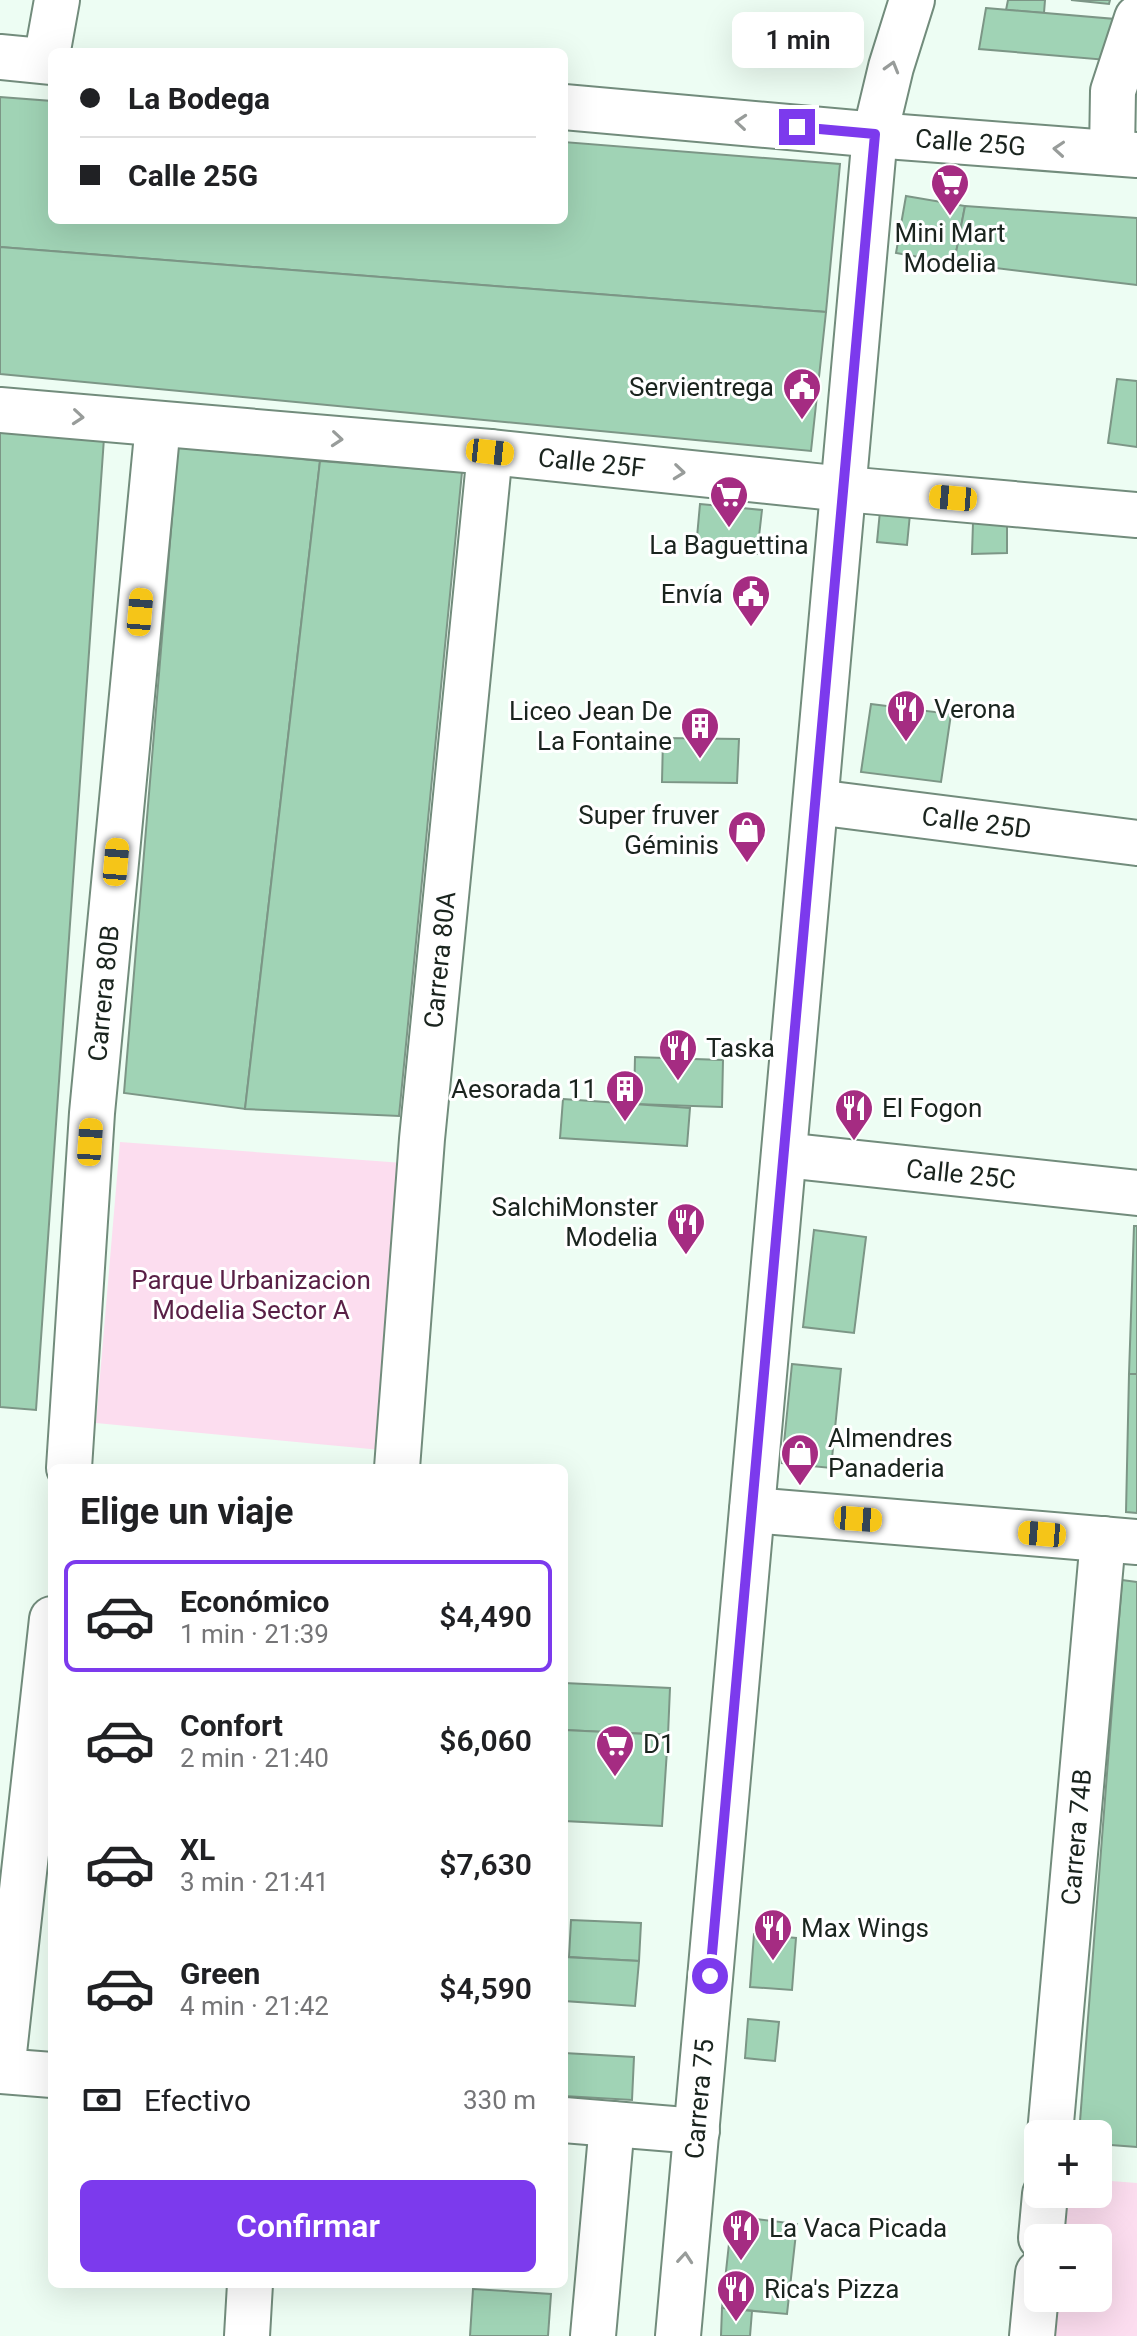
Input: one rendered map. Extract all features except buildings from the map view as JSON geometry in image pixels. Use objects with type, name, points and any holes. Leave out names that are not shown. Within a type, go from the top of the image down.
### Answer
[{"type":"street","points":[[51,48],[57,0]]},
{"type":"street","name":"Carrera 75","points":[[678,2336],[875,134],[891,67],[912,0]]},
{"type":"street","points":[[1125,154],[1113,91],[1137,18]]},
{"type":"street","points":[[0,57],[48,61]]},
{"type":"street","name":"Calle 25G","points":[[568,107],[1125,154]]},
{"type":"street","name":"Calle 25F","points":[[0,410],[490,452],[844,489],[1137,515]]},
{"type":"street","name":"Carrera 80B","points":[[69,1464],[92,1113],[158,424]]},
{"type":"street","name":"Carrera 80A","points":[[397,1464],[422,1139],[490,452]]},
{"type":"street","name":"Calle 25D","points":[[816,802],[1137,843]]},
{"type":"street","name":"Calle 25C","points":[[784,1155],[1137,1193]]},
{"type":"street","points":[[752,1510],[1120,1540]]},
{"type":"street","name":"Carrera 74B","points":[[1052,2120],[1120,1540]]},
{"type":"street","points":[[48,1654],[1,2071],[48,2075]]},
{"type":"street","points":[[568,2120],[697,2131]]},
{"type":"street","points":[[593,2336],[612,2124]]},
{"type":"street","points":[[247,2336],[250,2288]]},
{"type":"street","points":[[1032,2336],[1034,2312]]},
{"type":"green space","name":"Parque Urbanizacion Modelia Sector A","points":[[120,1142],[403,1163],[381,1450],[96,1423]]},
{"type":"green space","points":[[1112,2181],[1137,2183],[1137,2336],[1046,2336],[1048,2312],[1112,2312],[1112,2224],[1055,2224],[1057,2208],[1112,2208]]},
{"type":"place","name":"Mini Mart Modelia","points":[[950,217]]},
{"type":"place","name":"Servientrega","points":[[802,421]]},
{"type":"place","name":"La Baguettina","points":[[729,529]]},
{"type":"place","name":"Envía","points":[[751,628]]},
{"type":"place","name":"Verona","points":[[906,743]]},
{"type":"place","name":"Liceo Jean De La Fontaine","points":[[700,760]]},
{"type":"place","name":"Super fruver Géminis","points":[[747,864]]},
{"type":"place","name":"Taska","points":[[678,1082]]},
{"type":"place","name":"Aesorada 11","points":[[625,1123]]},
{"type":"place","name":"El Fogon","points":[[854,1142]]},
{"type":"place","name":"SalchiMonster Modelia","points":[[686,1256]]},
{"type":"place","name":"Almendres Panaderia","points":[[800,1487]]},
{"type":"place","name":"D1","points":[[615,1778]]},
{"type":"place","name":"Max Wings","points":[[773,1962]]},
{"type":"place","name":"La Vaca Picada","points":[[741,2262]]},
{"type":"place","name":"Rica's Pizza","points":[[736,2323]]},
{"type":"route","points":[[710,1976],[875,134],[797,127]]}]
